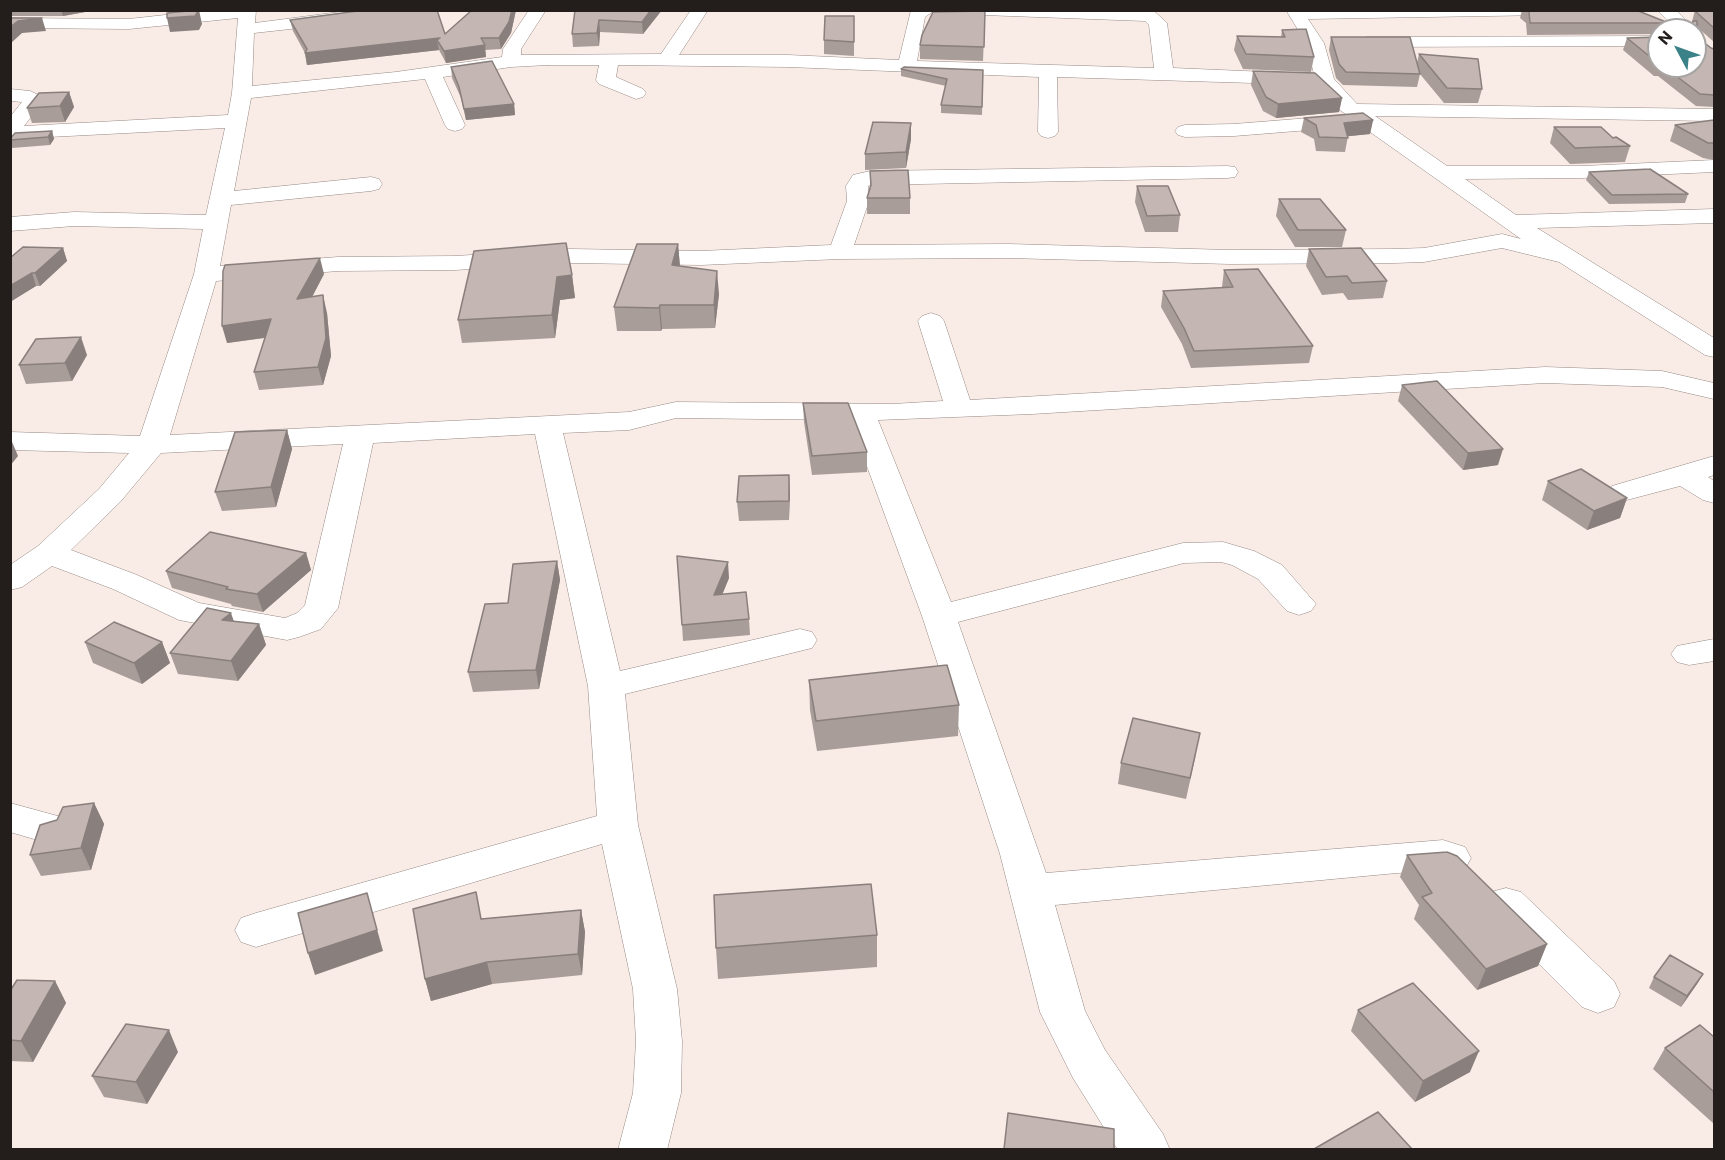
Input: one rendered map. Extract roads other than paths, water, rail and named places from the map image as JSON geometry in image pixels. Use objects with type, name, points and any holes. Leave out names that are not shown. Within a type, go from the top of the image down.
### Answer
[{"type":"street","points":[[10,23],[129,24],[417,10]]},
{"type":"street","points":[[511,61],[512,49],[538,10]]},
{"type":"street","points":[[666,60],[700,10]]},
{"type":"street","points":[[907,65],[917,14],[927,10]]},
{"type":"street","points":[[983,10],[1149,16],[1158,22],[1164,74]]},
{"type":"street","points":[[1295,12],[1548,10]]},
{"type":"street","points":[[1295,12],[1315,43],[1325,80],[1341,101],[1443,173],[1509,229],[1566,257],[1714,349]]},
{"type":"street","points":[[10,580],[49,553],[111,495],[152,445],[206,274],[242,93],[246,17]]},
{"type":"street","points":[[1315,43],[1647,41]]},
{"type":"street","points":[[609,60],[606,80],[636,93]]},
{"type":"street","points":[[242,93],[320,87],[511,61],[666,60],[907,65],[1048,72],[1325,80]]},
{"type":"street","points":[[1048,72],[1048,132]]},
{"type":"street","points":[[432,73],[454,125]]},
{"type":"street","points":[[10,95],[23,95],[34,100],[10,132]]},
{"type":"street","points":[[1185,131],[1234,130],[1359,115],[1714,115]]},
{"type":"street","points":[[10,132],[236,121]]},
{"type":"street","points":[[1443,173],[1582,172],[1714,166]]},
{"type":"street","points":[[840,252],[858,201],[857,186],[861,180],[870,178],[1227,172]]},
{"type":"street","points":[[10,224],[218,210],[371,184]]},
{"type":"street","points":[[206,274],[338,264],[455,263],[570,256],[701,258],[840,252],[997,251],[1230,257],[1424,255],[1509,229],[1714,216]]},
{"type":"street","points":[[931,321],[959,409]]},
{"type":"street","points":[[10,441],[152,445],[629,421],[686,410],[861,412],[959,409],[1545,375],[1651,378],[1684,382],[1714,391]]},
{"type":"street","points":[[861,412],[939,616],[1020,854],[1063,1012],[1089,1064],[1146,1149]]},
{"type":"street","points":[[547,425],[606,686],[618,825],[655,988],[659,1041],[657,1093],[642,1149]]},
{"type":"street","points":[[49,553],[125,582],[191,612],[287,629],[309,621],[321,608],[360,435]]},
{"type":"street","points":[[1623,492],[1684,477],[1714,465]]},
{"type":"street","points":[[1684,477],[1714,494]]},
{"type":"street","points":[[939,616],[1172,556],[1223,552],[1244,558],[1270,572],[1299,604]]},
{"type":"street","points":[[606,686],[800,640]]},
{"type":"street","points":[[10,817],[51,829]]},
{"type":"street","points":[[256,930],[618,825]]},
{"type":"street","points":[[1029,891],[1443,855],[1465,864],[1598,994]]}]
